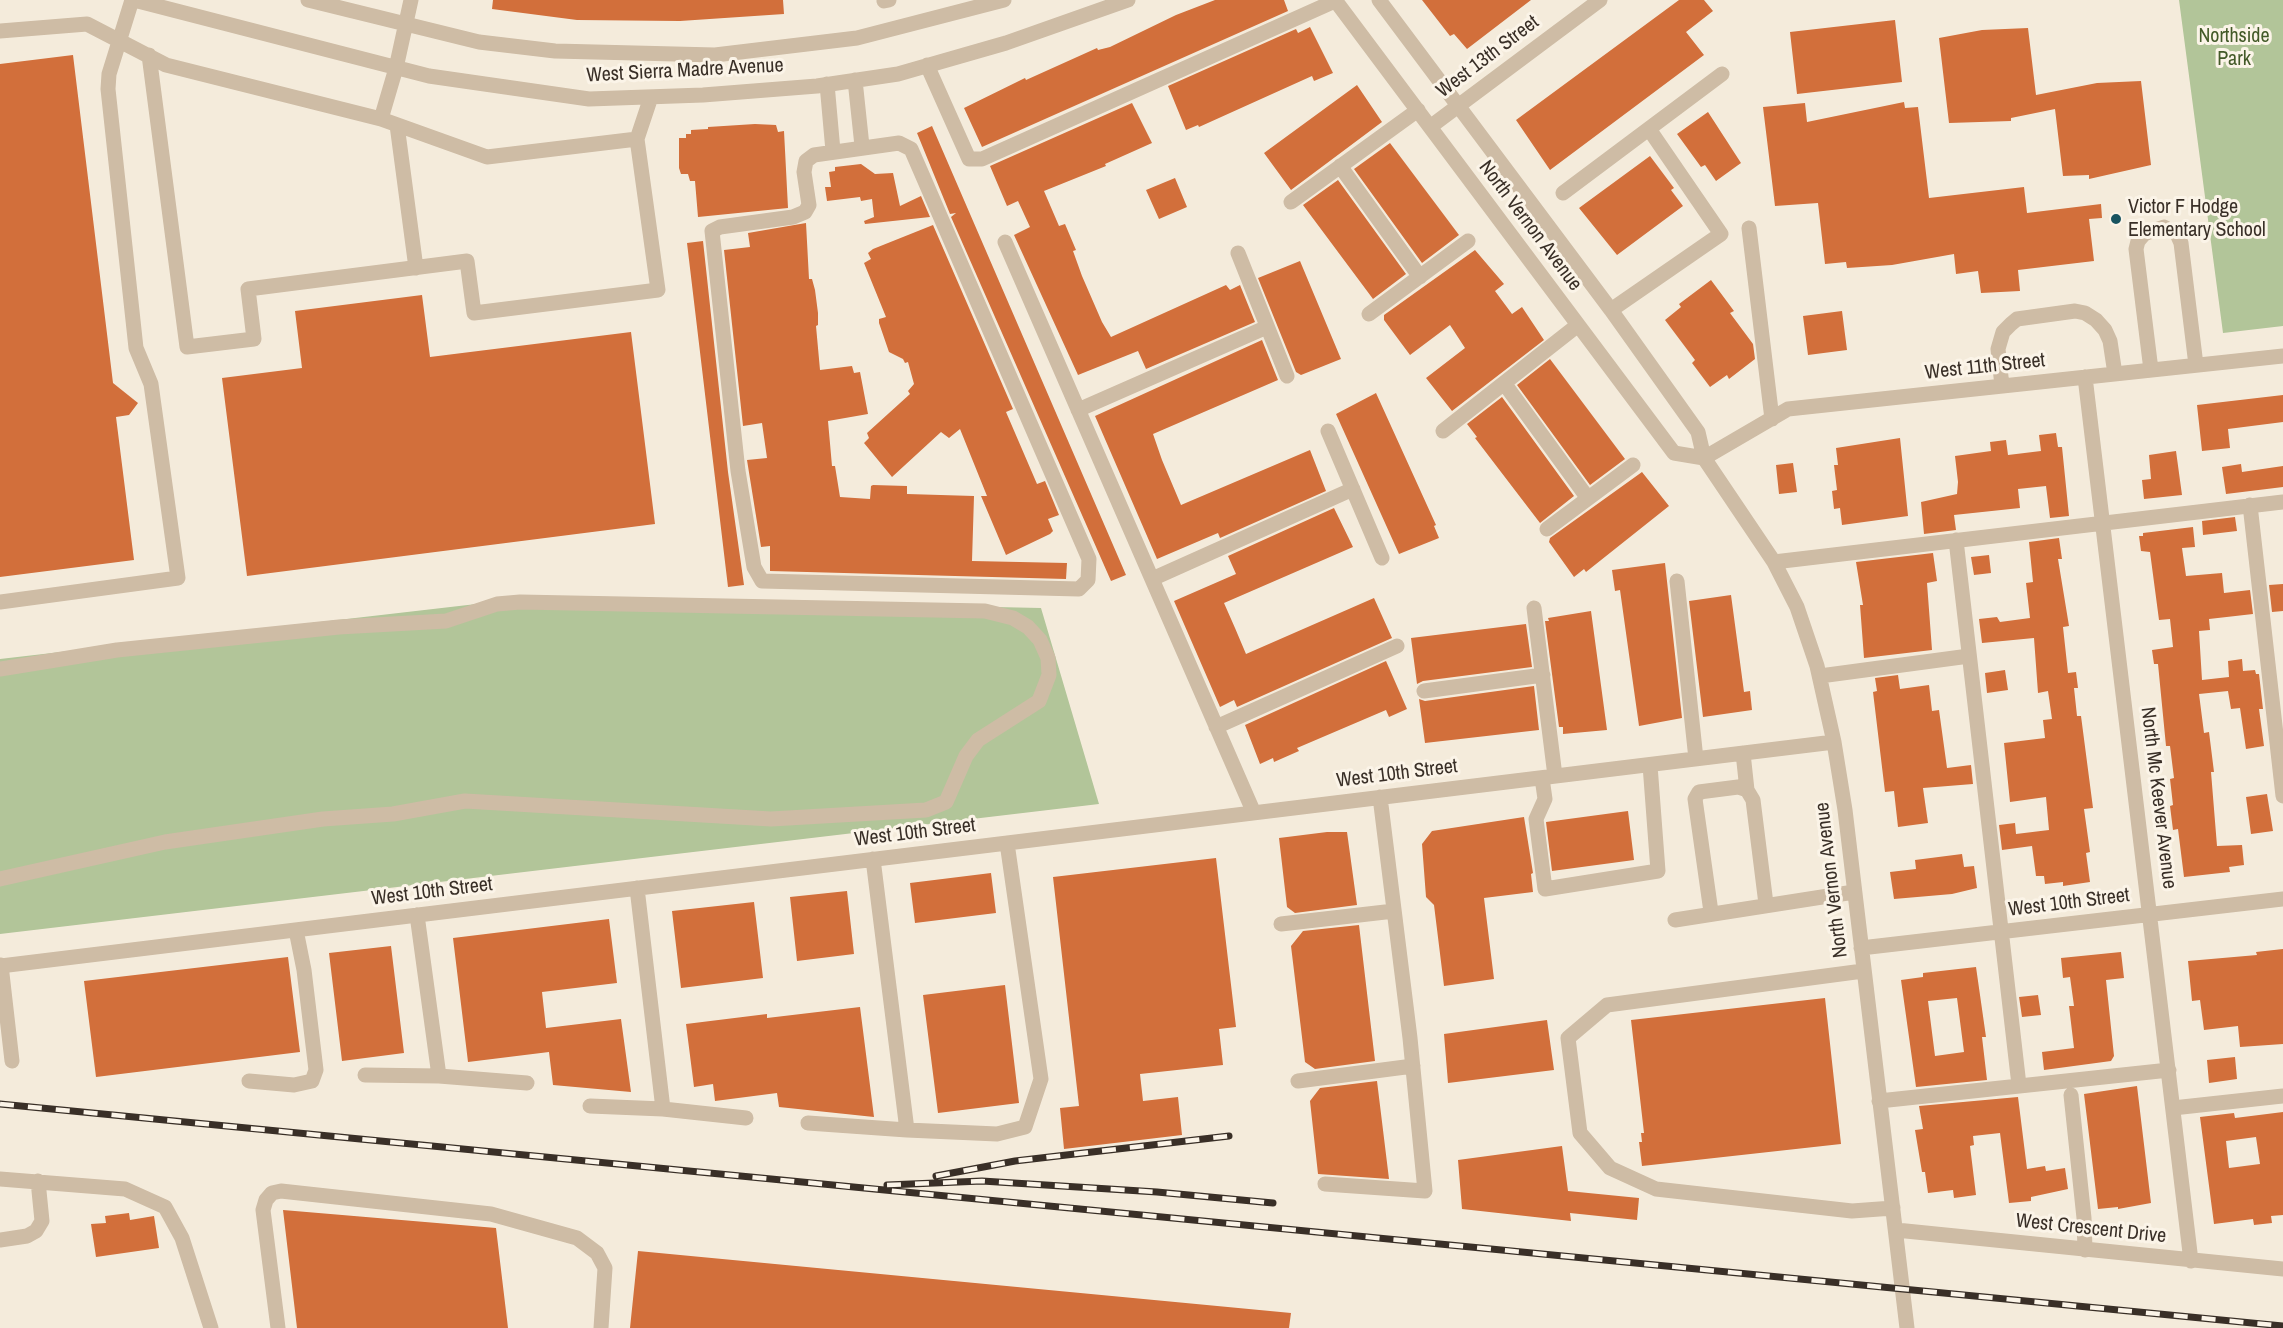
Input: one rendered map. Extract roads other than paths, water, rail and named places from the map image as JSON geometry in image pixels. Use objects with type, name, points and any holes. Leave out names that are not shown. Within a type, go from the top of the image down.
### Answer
[{"type":"street","points":[[0,602],[178,578],[151,384],[136,348],[108,88],[109,74],[133,0]]},
{"type":"street","name":"West Sierra Madre Avenue","points":[[133,0],[429,76],[589,99],[703,95],[855,80],[927,65],[1017,39],[1128,0]]},
{"type":"street","name":"West Sierra Madre Avenue","points":[[308,0],[479,42],[555,51],[715,55],[857,38],[1004,0]]},
{"type":"street","points":[[381,119],[396,68],[411,0]]},
{"type":"street","points":[[927,65],[969,159],[982,159],[1335,0]]},
{"type":"street","name":"North Vernon Avenue","points":[[1335,0],[1674,453],[1704,458]]},
{"type":"street","name":"North Vernon Avenue","points":[[1379,0],[1611,310],[1699,434],[1704,458],[1774,562],[1797,607],[1820,676],[1834,742],[1907,1328]]},
{"type":"street","name":"West 13th Street","points":[[1430,127],[1600,0]]},
{"type":"street","points":[[0,32],[87,24],[166,64],[381,119],[487,157],[638,139]]},
{"type":"street","points":[[149,56],[188,348],[254,339],[248,289],[467,261],[474,313],[658,290],[638,139],[651,97]]},
{"type":"street","points":[[1563,193],[1722,74]]},
{"type":"street","points":[[855,80],[862,146]]},
{"type":"street","points":[[826,84],[833,151]]},
{"type":"street","points":[[1291,202],[1418,110]]},
{"type":"street","points":[[397,125],[416,268]]},
{"type":"street","points":[[1611,310],[1721,234],[1649,129]]},
{"type":"street","points":[[899,143],[911,149],[1089,559],[1088,580],[1079,589],[762,581],[754,567],[738,471],[712,231],[720,227],[793,218],[805,212],[809,205],[804,172],[806,161],[814,155],[862,146],[899,143]]},
{"type":"street","points":[[1340,166],[1420,276]]},
{"type":"street","points":[[2151,370],[2136,249],[2138,241],[2144,234],[2164,227],[2176,234],[2181,243],[2196,365]]},
{"type":"street","points":[[1749,228],[1772,418]]},
{"type":"street","points":[[1369,314],[1468,241]]},
{"type":"street","points":[[1005,242],[1254,813]]},
{"type":"street","points":[[1238,253],[1287,376]]},
{"type":"street","points":[[2002,386],[1998,349],[2003,332],[2017,319],[2075,311],[2091,316],[2105,330],[2110,341],[2115,374]]},
{"type":"street","points":[[1443,431],[1578,325]]},
{"type":"street","points":[[1078,410],[1267,327]]},
{"type":"street","name":"West 11th Street","points":[[1704,458],[1788,409],[2283,356]]},
{"type":"street","name":"North Mc Keever Avenue","points":[[2085,377],[2191,1261]]},
{"type":"street","points":[[1504,383],[1587,497]]},
{"type":"street","points":[[1328,431],[1382,558]]},
{"type":"street","points":[[1547,529],[1633,465]]},
{"type":"street","points":[[1152,579],[1353,489]]},
{"type":"street","points":[[1774,562],[2283,501]]},
{"type":"street","points":[[2250,505],[2283,796]]},
{"type":"street","points":[[1956,540],[2019,1085]]},
{"type":"street","points":[[1677,580],[1695,759]]},
{"type":"street","points":[[0,669],[117,650],[339,627],[446,621],[497,604],[520,602],[985,611],[1013,618],[1028,627],[1044,649],[1049,675],[1040,701],[978,740],[966,756],[946,802],[926,810],[771,819],[465,801],[393,814],[311,820],[165,842],[0,879]]},
{"type":"street","points":[[1534,608],[1543,675],[1549,777],[1545,799],[1536,819],[1545,889],[1658,871],[1650,765]]},
{"type":"street","points":[[1216,727],[1397,646]]},
{"type":"street","points":[[1820,676],[1969,656]]},
{"type":"street","points":[[1424,691],[1543,675]]},
{"type":"street","name":"West 10th Street","points":[[1,966],[1834,742]]},
{"type":"street","points":[[1743,753],[1748,790],[1753,800],[1766,904]]},
{"type":"street","points":[[1711,912],[1695,799],[1699,792],[1738,787],[1748,790]]},
{"type":"street","points":[[1325,1184],[1425,1191],[1413,1066],[1380,797]]},
{"type":"street","points":[[808,1123],[997,1134],[1025,1127],[1041,1078],[1007,843]]},
{"type":"street","points":[[873,859],[907,1130]]},
{"type":"street","points":[[637,888],[663,1109]]},
{"type":"street","points":[[1675,920],[1711,912],[1854,892]]},
{"type":"street","name":"West 10th Street","points":[[1861,948],[2283,899]]},
{"type":"street","points":[[1281,924],[1394,911]]},
{"type":"street","points":[[417,915],[439,1076]]},
{"type":"street","points":[[249,1081],[294,1085],[312,1081],[316,1070],[304,970],[296,930]]},
{"type":"street","points":[[1,966],[12,1061]]},
{"type":"street","points":[[1863,971],[1607,1005],[1568,1038],[1580,1133],[1610,1168],[1656,1189],[1852,1211],[1893,1208]]},
{"type":"street","points":[[1298,1081],[1413,1066]]},
{"type":"street","points":[[1879,1101],[2169,1070]]},
{"type":"street","points":[[365,1075],[439,1076],[527,1083]]},
{"type":"street","points":[[2071,1095],[2084,1218],[2085,1250]]},
{"type":"street","points":[[2173,1108],[2283,1096]]},
{"type":"street","points":[[590,1106],[663,1109],[746,1118]]},
{"type":"street","points":[[0,1179],[38,1180],[125,1189],[165,1207],[182,1238],[211,1328]]},
{"type":"street","points":[[0,1240],[27,1236],[36,1231],[42,1221],[38,1180]]},
{"type":"street","points":[[278,1328],[263,1210],[266,1200],[272,1193],[281,1191],[491,1214],[577,1238],[597,1254],[605,1268],[601,1328]]},
{"type":"street","name":"West Crescent Drive","points":[[1896,1230],[2283,1269]]},
{"type":"railway","points":[[0,1104],[2283,1326]]},
{"type":"railway","points":[[936,1176],[1015,1161],[1229,1136]]},
{"type":"railway","points":[[887,1185],[982,1181],[1157,1192],[1273,1203]]},
{"type":"place","name":"Victor F Hodge Elementary School","points":[[2116,219]]},
{"type":"park label","name":"Northside Park","points":[[2234,48]]}]
